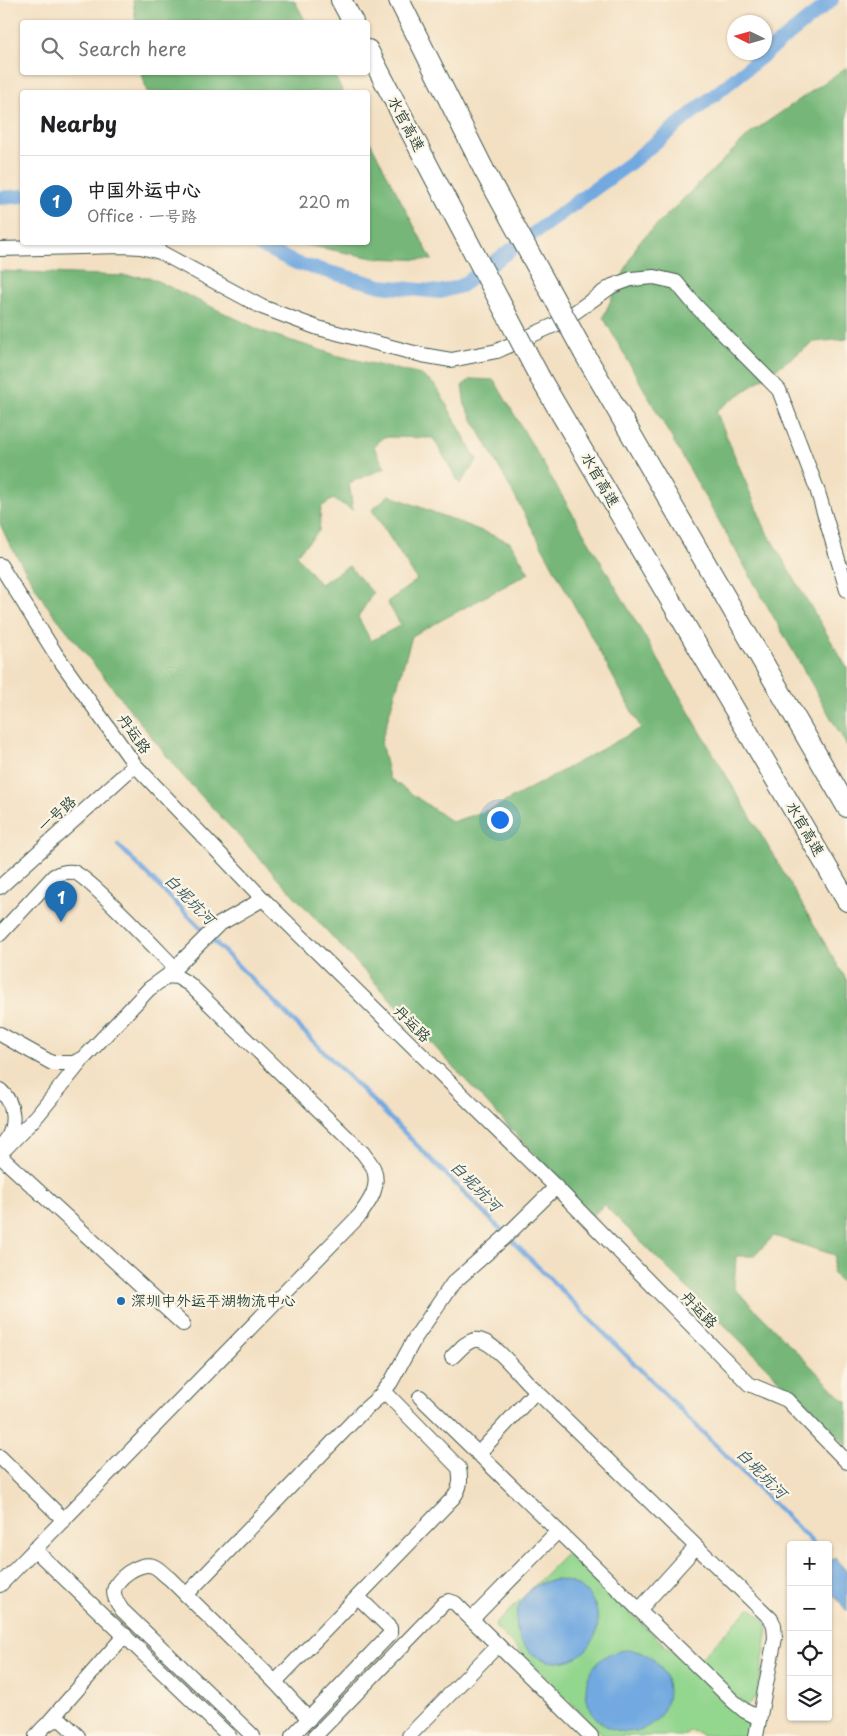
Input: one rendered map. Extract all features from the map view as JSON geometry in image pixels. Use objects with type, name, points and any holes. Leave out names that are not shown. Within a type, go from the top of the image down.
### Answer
[{"type":"highway","points":[[341,0],[352,20]]},
{"type":"highway","points":[[399,0],[484,170],[584,353],[847,807]]},
{"type":"highway","name":"水官高速","points":[[370,54],[540,378],[847,901]]},
{"type":"street","points":[[0,250],[141,247],[160,252],[270,310],[318,328],[422,355],[451,360],[498,351],[560,322],[612,286],[631,279],[654,277],[676,282],[696,306],[778,390],[817,488],[847,590]]},
{"type":"street","name":"丹运路","points":[[0,565],[55,653],[135,765],[262,899],[556,1187],[749,1384],[787,1400],[847,1462]]},
{"type":"street","name":"一号路","points":[[0,887],[135,765]]},
{"type":"street","points":[[0,934],[54,876],[62,872],[74,872],[93,886],[171,972],[189,984],[363,1154],[374,1170],[375,1184],[372,1198],[360,1216],[0,1585]]},
{"type":"street","points":[[183,1324],[0,1155],[37,1116],[84,1058],[149,989],[171,972],[218,925],[262,899]]},
{"type":"street","points":[[0,1034],[52,1062],[74,1062],[84,1058]]},
{"type":"street","points":[[0,1090],[7,1096],[13,1116],[12,1129],[0,1147]]},
{"type":"street","points":[[186,1595],[384,1391],[403,1363],[416,1338],[453,1283],[503,1239],[556,1187]]},
{"type":"street","points":[[452,1357],[467,1342],[475,1339],[491,1344],[536,1391],[771,1619],[774,1626],[774,1638],[756,1736]]},
{"type":"street","points":[[275,1682],[359,1598],[459,1490],[461,1480],[459,1468],[384,1391]]},
{"type":"street","points":[[478,1454],[536,1391]]},
{"type":"street","points":[[420,1398],[733,1701],[745,1711],[759,1718]]},
{"type":"street","points":[[0,1457],[64,1520]]},
{"type":"street","points":[[472,1619],[558,1531]]},
{"type":"street","points":[[639,1610],[696,1547]]},
{"type":"street","points":[[34,1549],[230,1736]]},
{"type":"street","points":[[253,1736],[122,1610],[114,1592],[116,1585],[130,1571],[145,1565],[153,1566],[186,1595],[275,1682],[309,1719]]},
{"type":"street","points":[[292,1736],[390,1634],[390,1628],[359,1598]]},
{"type":"street","points":[[315,1736],[444,1603],[449,1601],[455,1603],[472,1619],[591,1736]]},
{"type":"street","points":[[36,1736],[125,1635]]},
{"type":"street","points":[[410,1736],[498,1645]]},
{"type":"street","points":[[48,1723],[54,1720],[61,1720],[78,1736]]},
{"type":"green space","points":[[133,0],[294,0],[305,20],[136,20]]},
{"type":"green space","points":[[847,67],[847,339],[814,342],[716,411],[766,531],[847,668],[847,746],[603,317],[638,243],[751,133]]},
{"type":"green space","points":[[143,75],[334,75],[342,90],[146,90]]},
{"type":"green space","points":[[370,142],[432,260],[373,258],[307,245],[370,245]]},
{"type":"green space","points":[[0,271],[149,277],[264,332],[339,356],[421,375],[436,386],[477,460],[460,484],[433,438],[383,437],[374,447],[385,468],[349,483],[353,510],[333,499],[321,507],[319,531],[296,555],[320,584],[349,566],[373,593],[358,617],[371,641],[401,625],[387,602],[417,580],[372,510],[389,495],[510,542],[529,573],[412,636],[381,742],[389,778],[452,822],[494,808],[641,728],[465,405],[462,386],[471,379],[494,380],[847,981],[847,1288],[832,1273],[835,1255],[774,1236],[753,1256],[736,1256],[734,1288],[847,1401],[847,1447],[604,1205],[592,1216],[182,775],[45,603],[9,543],[0,524]]},
{"type":"green space","points":[[567,1553],[747,1723],[751,1731],[750,1736],[702,1736],[698,1732],[689,1731],[683,1736],[604,1736],[496,1628],[495,1625]]},
{"type":"green space","points":[[750,1607],[765,1621],[768,1628],[757,1697],[749,1705],[745,1706],[699,1660]]},
{"type":"water","points":[[835,1558],[847,1572],[847,1611],[832,1593],[832,1562]]},
{"type":"water","points":[[557,1580],[573,1584],[586,1592],[594,1605],[598,1621],[594,1637],[586,1650],[573,1658],[557,1662],[541,1658],[528,1650],[520,1637],[516,1621],[520,1605],[528,1592],[541,1584]]},
{"type":"water","points":[[627,1650],[643,1654],[656,1662],[664,1675],[668,1691],[664,1707],[656,1720],[643,1728],[627,1732],[611,1728],[598,1720],[590,1707],[586,1691],[590,1675],[598,1662],[611,1654]]},
{"type":"waterway","points":[[259,245],[296,263],[381,286],[440,292],[461,286],[629,164],[832,0]]},
{"type":"waterway","points":[[0,198],[20,196]]},
{"type":"waterway","name":"白坭坑河","points":[[118,845],[811,1541]]},
{"type":"waterway","name":"白坭坑河","points":[[832,1563],[835,1566]]},
{"type":"place","name":"中国外运中心","points":[[61,922]]},
{"type":"place","name":"深圳中外运平湖物流中心","points":[[121,1301]]}]
